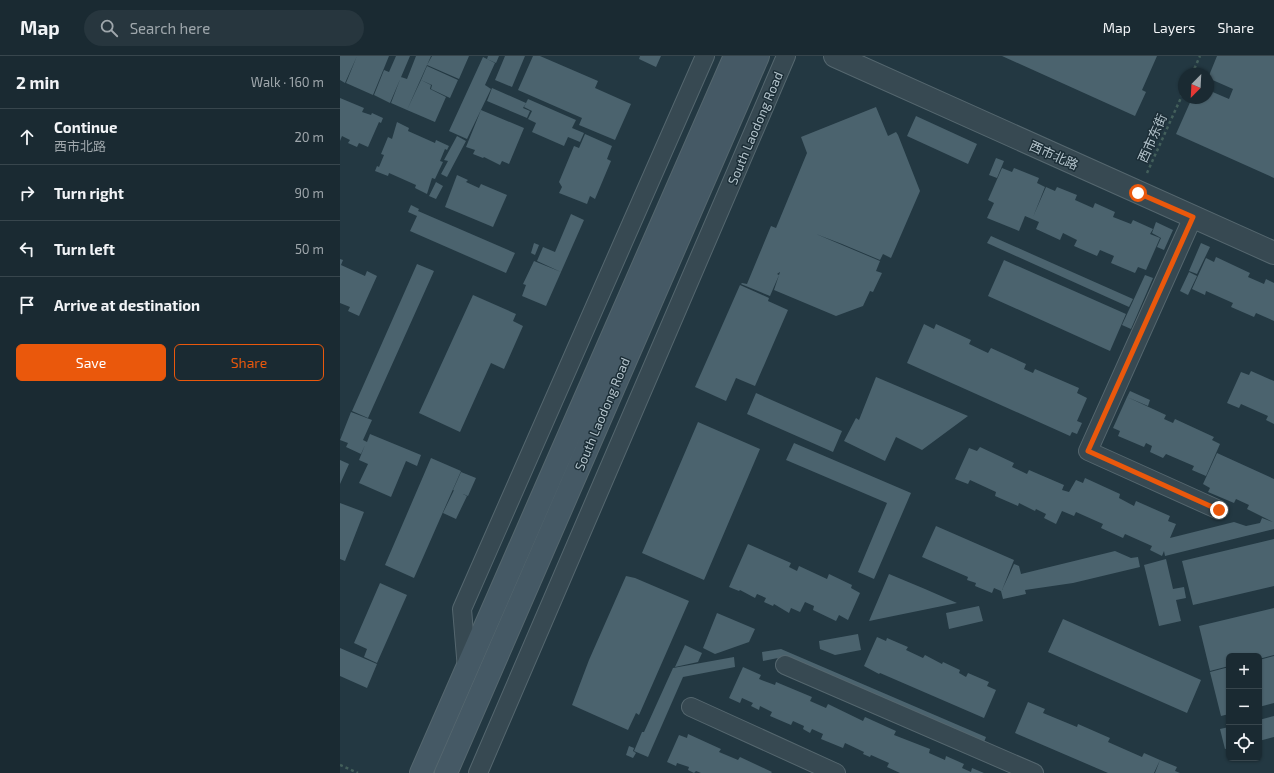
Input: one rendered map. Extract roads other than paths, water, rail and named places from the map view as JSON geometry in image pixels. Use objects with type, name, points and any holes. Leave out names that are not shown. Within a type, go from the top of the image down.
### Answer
[{"type":"main road","name":"South Laodong Road","points":[[421,773],[735,56]]},
{"type":"main road","name":"South Laodong Road","points":[[446,773],[758,56]]},
{"type":"street","name":"South Laodong Road","points":[[467,669],[462,609],[705,56]]},
{"type":"street","name":"South Laodong Road","points":[[478,773],[786,56]]},
{"type":"street","name":"西市北路","points":[[835,56],[1274,253]]},
{"type":"street","points":[[1193,217],[1088,451],[1219,510]]},
{"type":"street","points":[[785,665],[1034,773]]},
{"type":"street","points":[[691,707],[836,773]]}]
